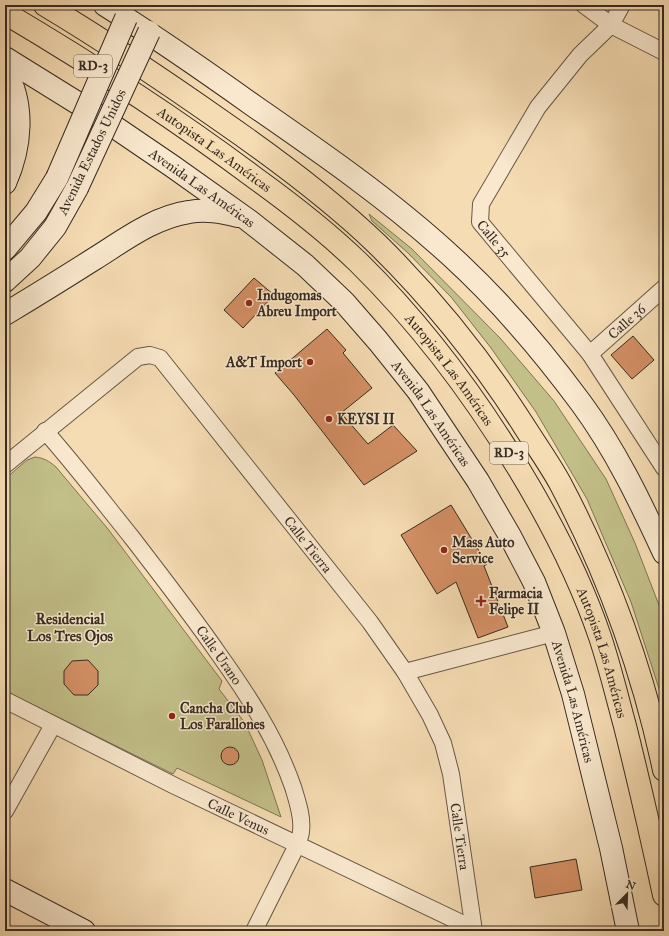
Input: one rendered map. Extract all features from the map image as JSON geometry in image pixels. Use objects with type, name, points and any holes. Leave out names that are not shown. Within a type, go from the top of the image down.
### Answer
[{"type":"highway","name":"Autopista Las Américas","points":[[45,5],[124,54],[198,104],[308,185],[345,215],[377,244],[437,308],[459,334],[501,390],[534,441],[558,480],[583,528],[605,579],[626,636],[642,685],[664,770]]},
{"type":"highway","name":"Autopista Las Américas","points":[[5,13],[108,75],[179,122],[294,207],[358,262],[419,327],[460,379],[512,457],[535,496],[580,585],[600,636],[616,691],[633,758],[664,895]]},
{"type":"street","points":[[105,5],[149,32],[308,143],[406,216],[452,256],[518,324],[581,403],[627,476],[664,553]]},
{"type":"street","points":[[584,5],[611,25],[664,52]]},
{"type":"street","name":"Calle 35","points":[[622,5],[611,25],[580,54],[538,107],[481,204],[480,222],[590,354],[664,468]]},
{"type":"street","name":"Avenida Estados Unidos","points":[[5,249],[36,212],[56,178],[126,18]]},
{"type":"street","name":"Avenida Estados Unidos","points":[[5,281],[30,258],[55,227],[77,188],[149,32]]},
{"type":"street","name":"Avenida Las Américas","points":[[5,58],[100,117],[172,166],[248,220],[304,265],[344,302],[378,341],[418,391],[478,481],[510,536],[534,582],[554,634],[572,694],[609,840],[628,931]]},
{"type":"street","points":[[5,70],[14,89],[19,117],[18,136],[14,158],[5,183]]},
{"type":"street","points":[[5,314],[131,236],[168,218],[188,212],[206,210],[223,212],[248,220]]},
{"type":"street","name":"Calle 36","points":[[590,354],[664,288]]},
{"type":"street","name":"Calle Tierra","points":[[5,464],[138,357],[150,355],[160,358],[370,622],[405,672],[430,715],[443,743],[451,774],[474,930]]},
{"type":"street","name":"Calle Urano","points":[[46,431],[68,456],[171,588],[255,707],[274,742],[288,773],[297,800],[301,819],[301,831],[297,845],[254,931]]},
{"type":"street","points":[[405,672],[554,634]]},
{"type":"street","name":"Calle Venus","points":[[5,700],[297,845],[474,930]]},
{"type":"street","points":[[5,811],[53,725]]},
{"type":"street","points":[[5,890],[84,931]]},
{"type":"shaded area","points":[[369,214],[412,249],[500,338],[554,401],[606,479],[635,543],[664,618],[664,704],[631,602],[587,499],[536,412],[491,348],[451,297],[408,253],[372,221]]},
{"type":"shaded area","points":[[35,457],[46,460],[56,467],[108,529],[222,681],[219,689],[245,723],[262,760],[281,817],[177,768],[173,774],[5,691],[5,479],[27,460]]},
{"type":"building","name":"Indugomas Abreu Import","points":[[254,278],[274,295],[243,328],[224,310]]},
{"type":"building","name":"KEYSI II","points":[[327,329],[346,350],[343,353],[372,388],[341,413],[368,444],[393,425],[417,451],[364,485],[275,373]]},
{"type":"building","points":[[633,336],[654,360],[632,379],[611,355]]},
{"type":"building","name":"Mass Auto Service","points":[[451,505],[487,564],[484,566],[508,627],[478,638],[456,582],[437,594],[401,535]]},
{"type":"building","points":[[88,660],[98,671],[98,685],[88,695],[74,695],[64,684],[64,671],[72,661]]},
{"type":"building","points":[[230,747],[236,750],[239,756],[236,762],[230,765],[224,762],[221,756],[224,750]]},
{"type":"building","points":[[576,859],[582,890],[535,898],[530,867]]},
{"type":"place","name":"Indugomas Abreu Import","points":[[249,303]]},
{"type":"place","name":"A&T Import","points":[[310,362]]},
{"type":"place","name":"KEYSI II","points":[[329,419]]},
{"type":"place","name":"Mass Auto Service","points":[[444,550]]},
{"type":"place","name":"Farmacia Felipe II","points":[[481,601]]},
{"type":"place","name":"Cancha Club Los Farallones","points":[[172,716]]},
{"type":"district","name":"Residencial Los Tres Ojos","points":[[70,628]]}]
